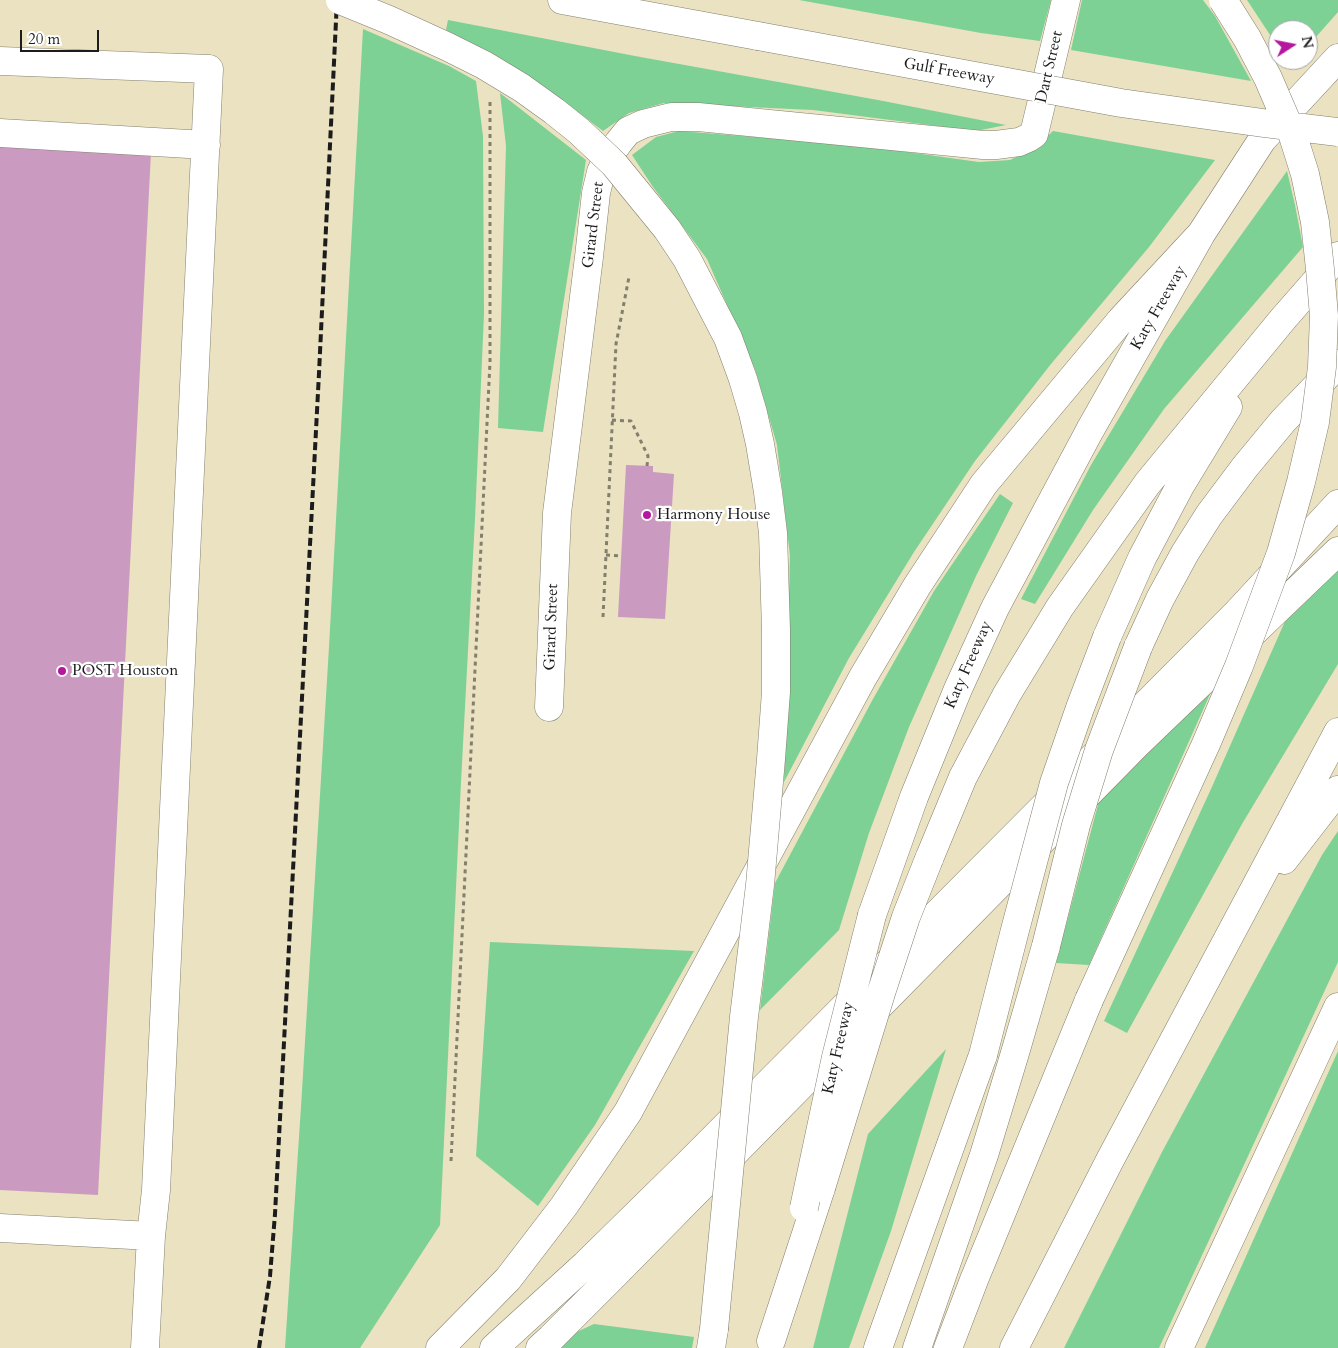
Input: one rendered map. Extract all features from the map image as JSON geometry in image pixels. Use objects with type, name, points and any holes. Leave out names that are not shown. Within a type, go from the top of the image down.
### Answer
[{"type":"main road","points":[[340,0],[389,20],[484,65],[522,88],[554,111],[579,131],[614,164],[667,229],[687,259],[728,338],[753,413],[768,492],[772,533],[776,622],[776,692],[760,885],[744,1017],[712,1339]]},
{"type":"main road","name":"Gulf Freeway","points":[[562,0],[1121,103],[1338,132]]},
{"type":"main road","name":"Dart Street","points":[[1034,134],[1066,0]]},
{"type":"main road","points":[[948,1348],[1089,1000],[1206,744],[1239,666],[1281,553],[1301,482],[1315,422],[1322,368],[1324,316],[1315,222],[1305,174],[1293,136],[1268,78],[1247,38],[1223,0]]},
{"type":"main road","name":"Katy Freeway","points":[[812,1198],[836,1057],[872,915],[914,797],[958,689],[995,608],[1090,430],[1202,234],[1262,140],[1338,58]]},
{"type":"main road","points":[[0,61],[209,69],[156,1190],[151,1236],[145,1348]]},
{"type":"main road","name":"Girard Street","points":[[549,707],[557,513],[596,193],[601,172],[608,157],[628,131],[643,124],[671,117],[698,117],[983,145],[1020,142],[1034,134]]},
{"type":"main road","points":[[0,133],[206,145]]},
{"type":"main road","points":[[440,1348],[508,1279],[564,1206],[628,1112],[863,677],[918,586],[984,484],[1121,320],[1202,234]]},
{"type":"main road","points":[[770,1344],[812,1198],[906,917],[928,859],[967,769],[1007,694],[1060,607],[1147,484],[1283,319],[1338,256]]},
{"type":"main road","points":[[878,1348],[983,1055],[1054,784],[1107,637],[1142,558],[1180,486],[1283,319]]},
{"type":"main road","points":[[917,1348],[984,1155],[1046,946],[1076,825],[1099,750],[1138,647],[1160,599],[1185,553],[1209,515],[1283,421],[1338,364]]},
{"type":"main road","points":[[494,1348],[585,1265],[682,1169],[1235,615],[1338,504]]},
{"type":"main road","points":[[540,1348],[1136,745],[1338,551]]},
{"type":"main road","points":[[1014,1348],[1110,1160],[1338,732]]},
{"type":"main road","points":[[1225,943],[1274,873],[1338,790]]},
{"type":"main road","points":[[1179,1348],[1338,1007]]},
{"type":"main road","points":[[0,1228],[151,1236]]},
{"type":"path","points":[[451,1161],[490,362],[490,95]]},
{"type":"path","points":[[602,617],[616,344],[629,278]]},
{"type":"path","points":[[612,420],[631,421],[648,456],[647,466]]},
{"type":"path","points":[[606,555],[621,556]]},
{"type":"green space","points":[[799,0],[1051,0],[1040,41],[981,33]]},
{"type":"green space","points":[[1082,0],[1203,0],[1215,16],[1251,81],[1071,50]]},
{"type":"green space","points":[[1247,0],[1338,0],[1338,12],[1318,35],[1318,20],[1268,20],[1268,32]]},
{"type":"green space","points":[[448,20],[1006,125],[976,131],[813,110],[664,103],[629,113],[603,131],[545,87],[504,61],[446,30]]},
{"type":"green space","points":[[363,29],[449,66],[476,81],[483,136],[484,314],[440,1225],[360,1348],[285,1348],[329,647]]},
{"type":"green space","points":[[500,93],[586,160],[543,432],[498,428],[506,146]]},
{"type":"green space","points":[[679,131],[857,145],[979,162],[1010,160],[1035,148],[1053,131],[1215,160],[1149,247],[1051,364],[975,461],[914,552],[849,658],[784,782],[790,556],[777,445],[755,369],[707,259],[653,187],[632,155],[656,137]]},
{"type":"green space","points":[[1287,171],[1303,247],[1164,409],[1093,510],[1035,604],[1021,599],[1091,465],[1165,341]]},
{"type":"green space","points":[[1000,494],[1013,503],[976,576],[909,727],[869,833],[839,930],[760,1010],[775,883],[873,699],[934,591]]},
{"type":"green space","points":[[1338,562],[1338,664],[1242,824],[1127,1033],[1104,1021],[1211,789],[1290,610]]},
{"type":"green space","points":[[1211,692],[1089,965],[1056,963],[1100,797]]},
{"type":"green space","points":[[1338,831],[1338,962],[1159,1348],[1064,1348],[1162,1152],[1322,855]]},
{"type":"green space","points":[[490,942],[694,951],[595,1125],[538,1206],[476,1156]]},
{"type":"green space","points":[[946,1049],[891,1231],[849,1348],[813,1348],[868,1134]]},
{"type":"green space","points":[[1338,1051],[1338,1348],[1205,1348],[1264,1216]]},
{"type":"green space","points":[[594,1324],[694,1337],[692,1348],[553,1348],[570,1335]]},
{"type":"building","name":"POST Houston","points":[[0,144],[151,152],[98,1195],[0,1190]]},
{"type":"building","name":"Harmony House","points":[[626,465],[653,466],[653,472],[674,474],[665,619],[618,617]]},
{"type":"railway","points":[[259,1348],[270,1276],[275,1214],[337,0]]},
{"type":"place","name":"Harmony House","points":[[647,515]]},
{"type":"place","name":"POST Houston","points":[[62,671]]}]
